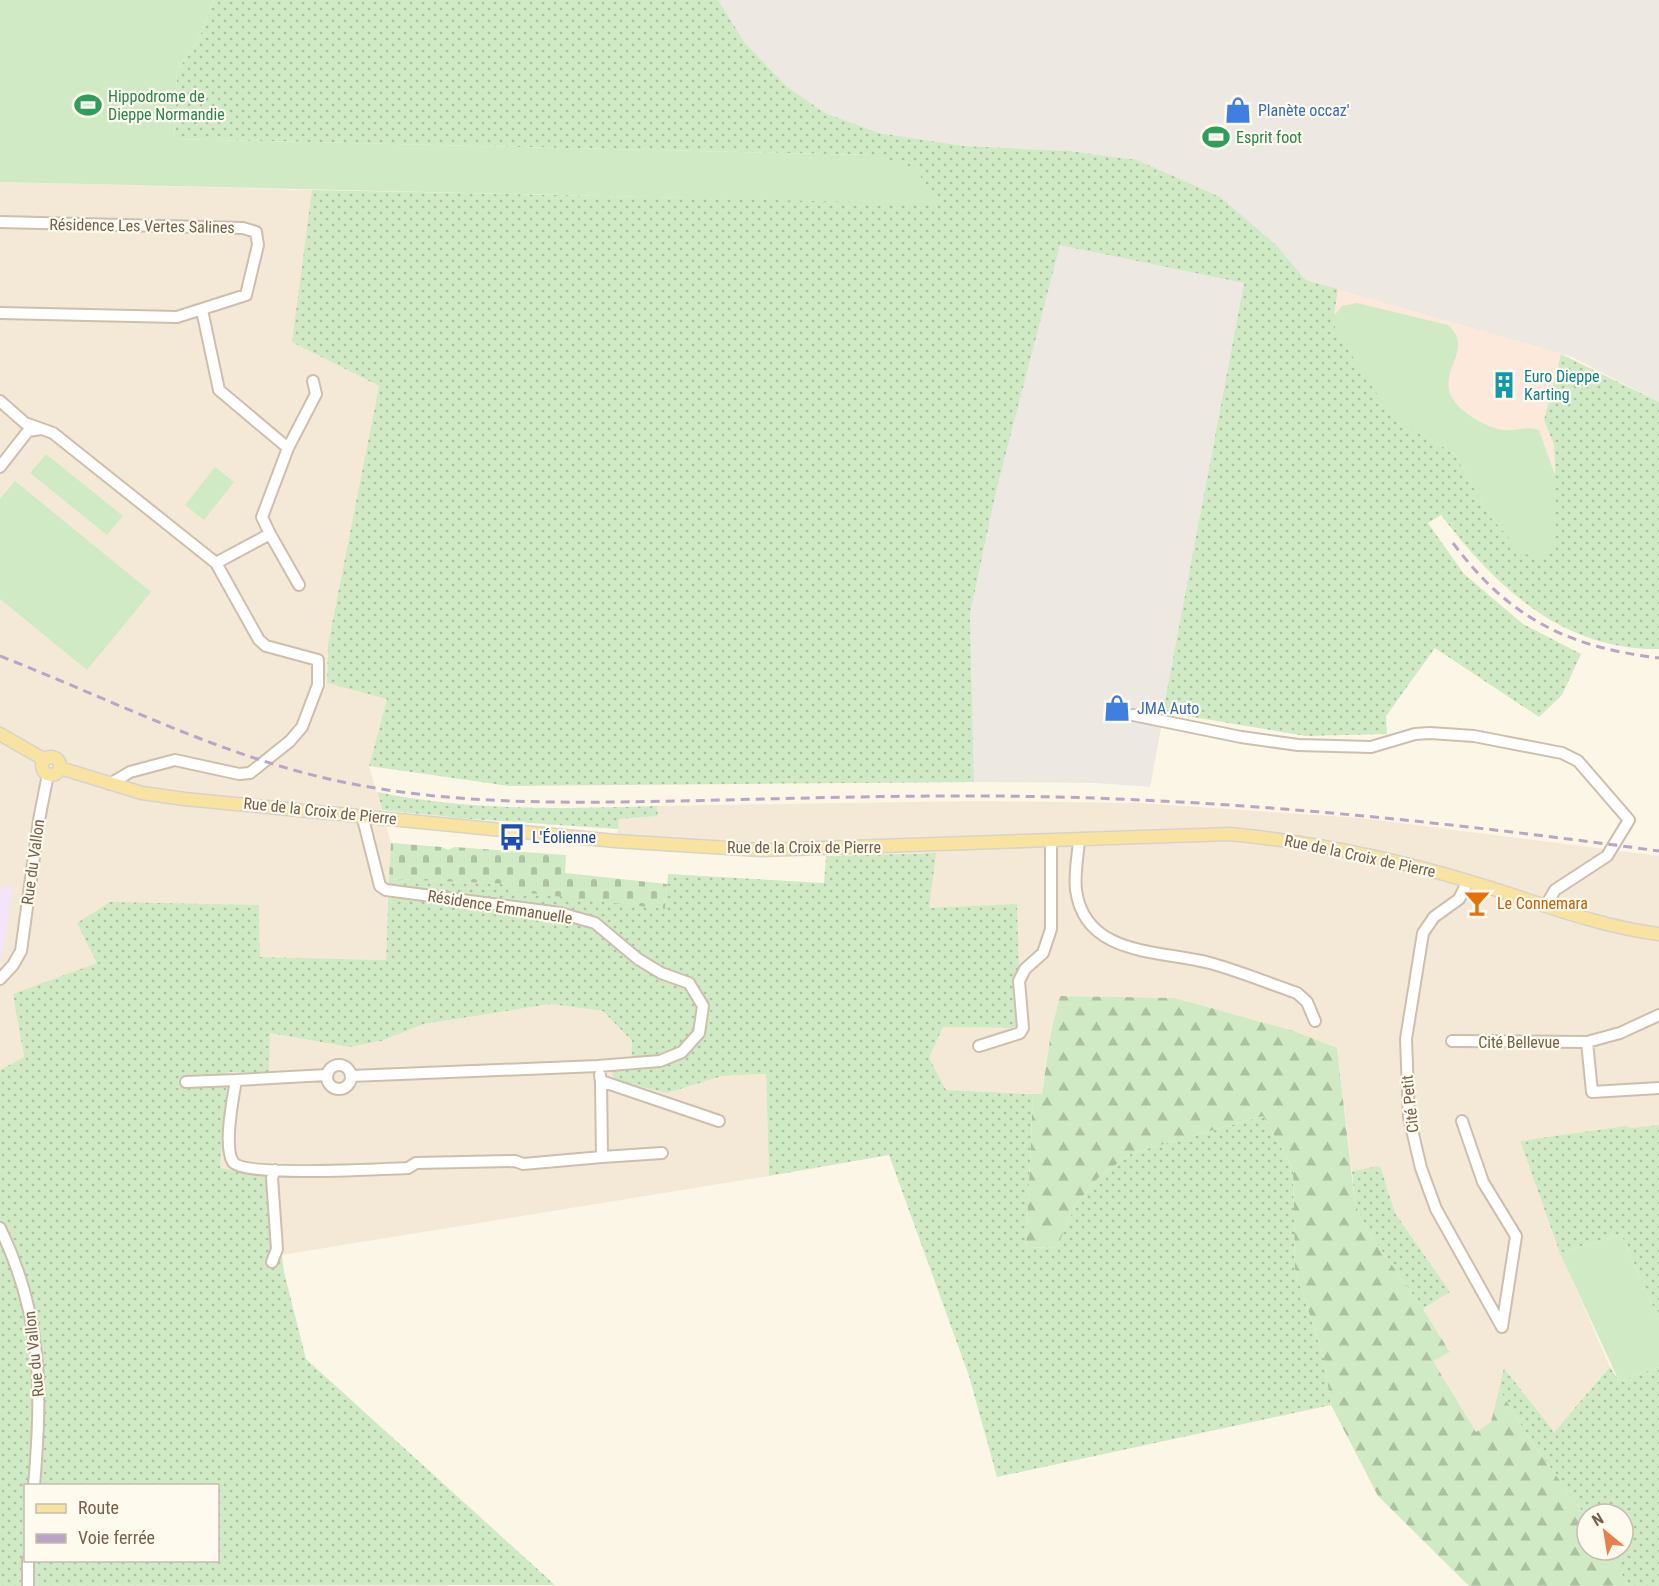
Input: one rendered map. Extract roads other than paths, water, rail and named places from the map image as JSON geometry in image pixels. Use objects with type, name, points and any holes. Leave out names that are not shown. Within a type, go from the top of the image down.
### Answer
[{"type":"main road","points":[[0,734],[45,760],[55,758],[60,768],[54,774],[48,774],[43,768],[45,760]]},
{"type":"main road","name":"Rue de la Croix de Pierre","points":[[60,768],[110,784],[185,799],[615,841],[761,850],[1230,834],[1298,840],[1468,881],[1618,926],[1659,934]]},
{"type":"street","name":"Résidence Les Vertes Salines","points":[[0,222],[252,229],[256,232],[258,244],[246,295],[177,317],[0,313]]},
{"type":"street","points":[[202,310],[219,390],[288,448]]},
{"type":"street","points":[[299,585],[262,517],[288,448],[316,394],[313,381]]},
{"type":"street","points":[[0,401],[25,423],[44,429],[61,439],[216,563],[259,640],[266,646],[318,660],[318,685],[302,727],[290,741],[250,773],[239,774],[175,760],[130,772],[110,784]]},
{"type":"street","points":[[0,467],[28,431],[44,429]]},
{"type":"street","points":[[216,563],[270,534]]},
{"type":"street","points":[[1133,715],[1241,737],[1298,745],[1371,747],[1393,743],[1414,734],[1430,733],[1474,736],[1562,753],[1578,761],[1629,820],[1607,856],[1555,890],[1546,905]]},
{"type":"street","name":"Rue du Vallon","points":[[0,979],[13,965],[21,951],[48,774]]},
{"type":"street","name":"Résidence Emmanuelle","points":[[351,1076],[598,1066],[660,1061],[682,1052],[699,1033],[703,1006],[689,983],[661,973],[595,923],[560,913],[386,890],[380,886],[362,815]]},
{"type":"street","points":[[1079,840],[1075,887],[1078,901],[1085,917],[1106,938],[1127,949],[1209,963],[1297,993],[1307,1002],[1315,1022]]},
{"type":"street","points":[[979,1046],[1020,1033],[1023,1028],[1019,981],[1025,969],[1043,953],[1051,929],[1051,841]]},
{"type":"street","name":"Cité Petit","points":[[1462,1121],[1483,1182],[1516,1236],[1502,1328],[1436,1209],[1420,1168],[1409,1117],[1406,1040],[1422,933],[1434,917],[1460,899],[1468,881]]},
{"type":"street","name":"Cité Bellevue","points":[[1452,1041],[1587,1042],[1620,1033],[1659,1015]]},
{"type":"street","points":[[1587,1042],[1592,1092],[1659,1088]]},
{"type":"street","name":"Résidence Emmanuelle","points":[[338,1065],[345,1067],[351,1076],[347,1086],[339,1089],[330,1086],[326,1075],[330,1068],[338,1065]]},
{"type":"street","points":[[598,1066],[602,1081],[602,1157]]},
{"type":"street","name":"Résidence Emmanuelle","points":[[186,1082],[326,1075]]},
{"type":"street","points":[[236,1080],[231,1107],[230,1156],[236,1165],[246,1169],[408,1168],[416,1163],[514,1161],[523,1164],[662,1153]]},
{"type":"street","points":[[602,1081],[719,1120]]},
{"type":"street","points":[[272,1262],[277,1249],[272,1178],[275,1170]]},
{"type":"street","name":"Rue du Vallon","points":[[0,1228],[25,1288],[40,1379],[34,1484]]},
{"type":"street","points":[[28,1562],[28,1586]]},
{"type":"railway","points":[[1453,543],[1496,591],[1542,624],[1568,637],[1596,646],[1659,658]]},
{"type":"railway","points":[[0,656],[176,729],[266,762],[311,775],[398,792],[478,799],[558,802],[923,796],[1134,800],[1397,819],[1659,851]]},
{"type":"place","name":"Hippodrome de Dieppe Normandie","points":[[88,105]]},
{"type":"place","name":"Planète occaz'","points":[[1238,110]]},
{"type":"place","name":"Esprit foot","points":[[1216,137]]},
{"type":"place","name":"Euro Dieppe Karting","points":[[1504,385]]},
{"type":"place","name":"JMA Auto","points":[[1117,708]]},
{"type":"place","name":"L'Éolienne","points":[[512,837]]},
{"type":"place","name":"Le Connemara","points":[[1477,903]]}]
